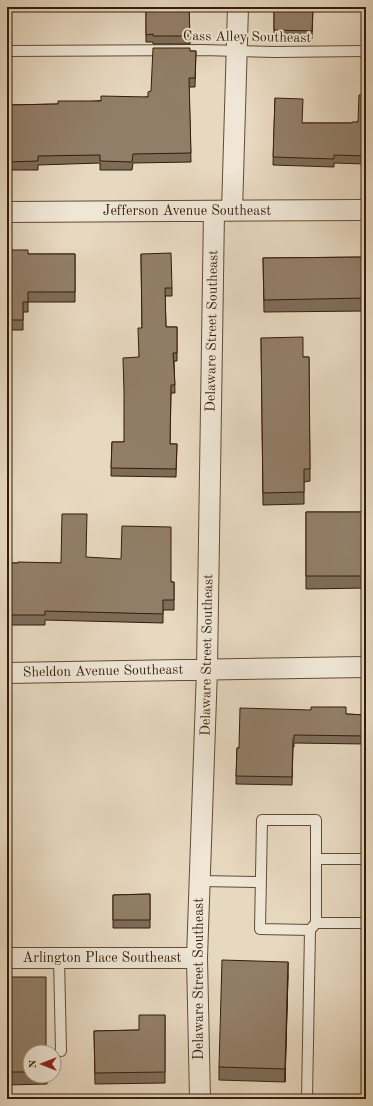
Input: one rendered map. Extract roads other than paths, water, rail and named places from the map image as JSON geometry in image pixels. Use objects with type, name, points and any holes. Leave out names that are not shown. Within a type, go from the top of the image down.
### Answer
[{"type":"street","name":"Delaware Street Southeast","points":[[200,1099],[197,958],[207,669],[223,212],[237,51],[238,7]]},
{"type":"street","name":"Jefferson Avenue Southeast","points":[[7,212],[223,212],[366,210]]},
{"type":"street","name":"Sheldon Avenue Southeast","points":[[7,673],[366,667]]},
{"type":"street","name":"Arlington Place Southeast","points":[[7,958],[197,958]]},
{"type":"lane","name":"Cass Alley Southeast","points":[[7,51],[366,51]]},
{"type":"lane","points":[[307,1099],[313,927],[316,859],[316,820],[262,820],[260,929],[313,927],[366,923]]},
{"type":"lane","points":[[316,859],[366,859]]},
{"type":"lane","points":[[200,882],[260,882]]},
{"type":"lane","points":[[59,958],[61,1044]]}]
